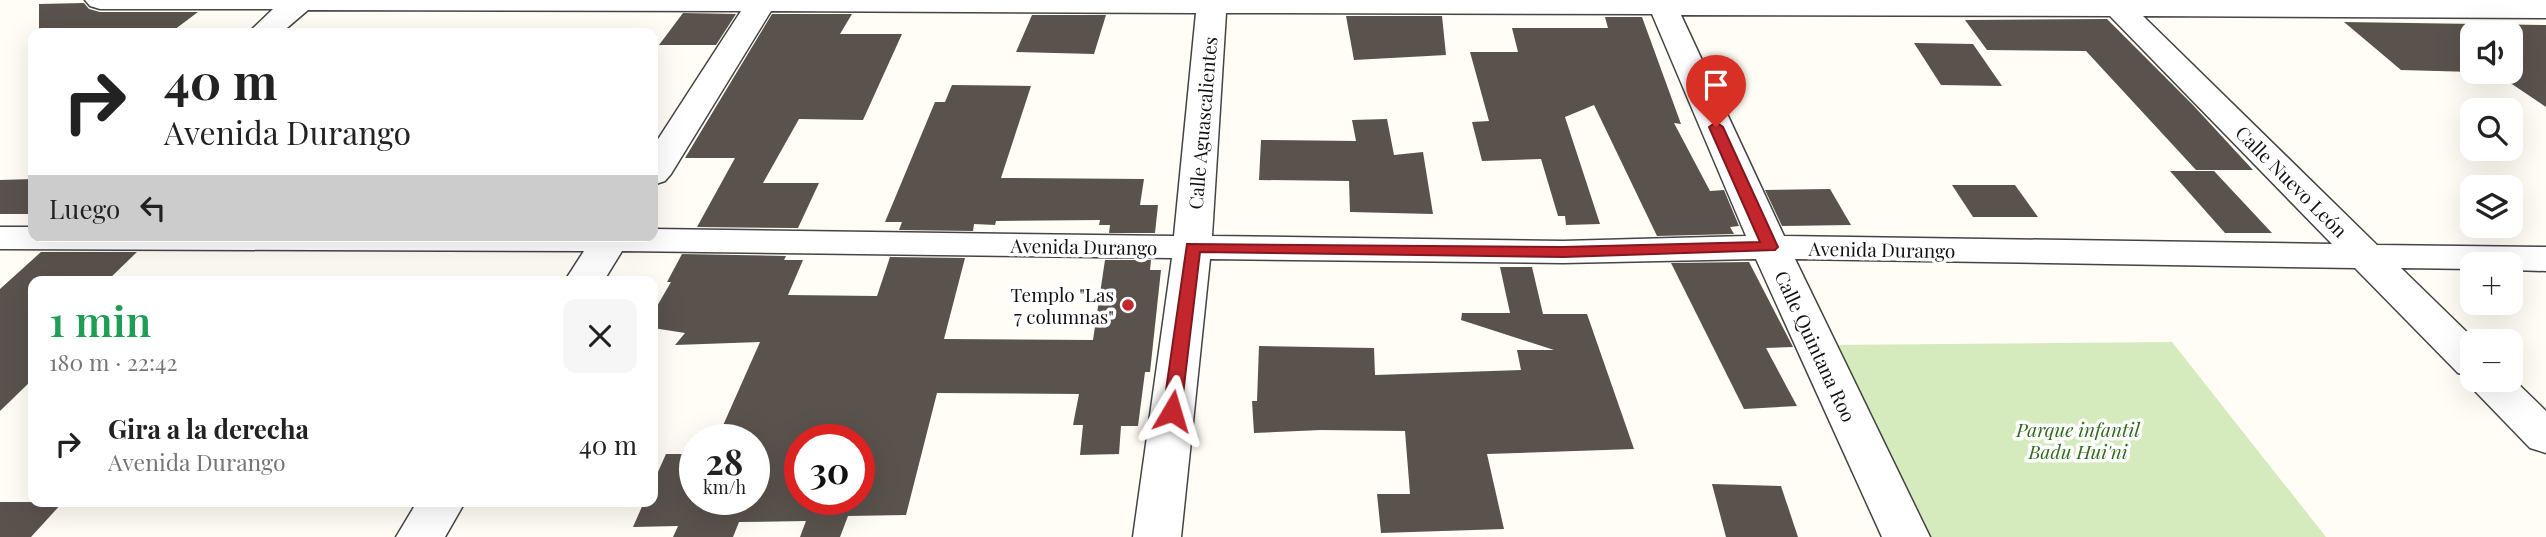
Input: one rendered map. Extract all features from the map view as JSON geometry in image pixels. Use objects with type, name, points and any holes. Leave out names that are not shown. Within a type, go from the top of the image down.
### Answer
[{"type":"street","points":[[100,0],[2114,4],[2546,9]]},
{"type":"street","points":[[268,28],[302,0]]},
{"type":"street","points":[[658,166],[763,1]]},
{"type":"street","name":"Calle Aguascalientes","points":[[1157,537],[1192,248],[1212,2]]},
{"type":"street","name":"Calle Quintana Roo","points":[[1661,3],[1770,247],[1906,537]]},
{"type":"street","name":"Calle Nuevo León","points":[[2114,4],[2460,350]]},
{"type":"street","name":"Avenida Durango","points":[[658,239],[1563,252],[1770,247],[2546,259]]},
{"type":"street","points":[[587,276],[609,242]]},
{"type":"street","points":[[2501,392],[2546,437]]},
{"type":"street","points":[[420,537],[439,507]]},
{"type":"green space","name":"Parque infantil Badu Hui'ni","points":[[2172,342],[2326,537],[1926,537],[1831,345]]},
{"type":"building","points":[[84,3],[89,9],[100,12],[198,12],[177,28],[39,28],[39,4]]},
{"type":"building","points":[[683,13],[736,14],[716,45],[659,45]]},
{"type":"building","points":[[772,14],[852,14],[840,34],[902,34],[863,120],[799,119],[763,183],[819,183],[798,228],[697,227],[735,158],[685,158]]},
{"type":"building","points":[[1032,15],[1106,15],[1094,54],[1016,52]]},
{"type":"building","points":[[1346,16],[1442,16],[1446,55],[1354,60]]},
{"type":"building","points":[[1605,17],[1642,17],[1681,124],[1674,123],[1710,191],[1724,190],[1739,226],[1730,227],[1734,234],[1657,236],[1594,105],[1565,117],[1600,224],[1566,225],[1565,216],[1558,216],[1541,159],[1482,161],[1472,122],[1489,121],[1470,52],[1518,52],[1512,28],[1608,28]]},
{"type":"building","points":[[2107,19],[2253,170],[2196,170],[2086,51],[1987,50],[1965,20]]},
{"type":"building","points":[[2344,22],[2460,24],[2460,72],[2401,70]]},
{"type":"building","points":[[2523,25],[2546,25],[2546,107],[2512,84],[2523,84]]},
{"type":"building","points":[[1914,43],[1973,44],[2002,86],[1941,85]]},
{"type":"building","points":[[952,85],[1031,86],[1001,178],[1144,179],[1140,205],[1158,205],[1155,233],[1109,233],[1110,225],[1099,225],[1100,220],[996,221],[995,225],[974,224],[973,231],[899,230],[902,222],[885,222],[935,102],[945,102]]},
{"type":"building","points":[[1387,119],[1394,155],[1423,152],[1433,214],[1350,212],[1349,181],[1259,180],[1261,140],[1356,141],[1352,120]]},
{"type":"building","points":[[2170,171],[2214,171],[2272,233],[2225,233]]},
{"type":"building","points":[[28,179],[28,214],[0,214],[0,180]]},
{"type":"building","points":[[1952,185],[2015,185],[2038,217],[1973,217]]},
{"type":"building","points":[[1830,189],[1851,225],[1782,226],[1765,190]]},
{"type":"building","points":[[41,252],[137,252],[112,276],[28,276],[28,384],[0,411],[0,289]]},
{"type":"building","points":[[682,254],[786,256],[784,260],[803,260],[788,295],[877,296],[890,257],[965,258],[944,339],[1093,340],[1105,260],[1151,260],[1150,270],[1161,270],[1150,372],[1145,372],[1138,426],[1121,426],[1119,454],[1080,455],[1083,425],[1073,425],[1079,394],[937,393],[906,515],[848,516],[840,537],[800,537],[806,521],[739,522],[733,537],[673,537],[678,526],[633,527],[642,507],[658,507],[658,472],[666,454],[679,454],[679,515],[770,515],[770,424],[724,424],[760,342],[675,345],[685,333],[658,329],[658,304],[671,282],[667,282]]},
{"type":"building","points":[[1749,262],[1793,347],[1766,348],[1797,406],[1744,409],[1671,263]]},
{"type":"building","points":[[1500,267],[1532,267],[1543,314],[1587,314],[1634,449],[1487,454],[1504,529],[1381,533],[1377,494],[1410,494],[1405,431],[1321,430],[1254,433],[1252,401],[1257,401],[1259,346],[1374,348],[1375,375],[1521,370],[1517,350],[1554,350],[1461,320],[1462,313],[1510,313]]},
{"type":"building","points":[[1712,484],[1781,486],[1798,537],[1726,537]]},
{"type":"building","points":[[0,502],[28,502],[28,507],[58,507],[31,537],[0,537]]},
{"type":"place","name":"Templo \"Las 7 columnas\"","points":[[1128,305]]},
{"type":"route","points":[[1172,411],[1192,248],[1563,252],[1770,247],[1716,127]]}]
